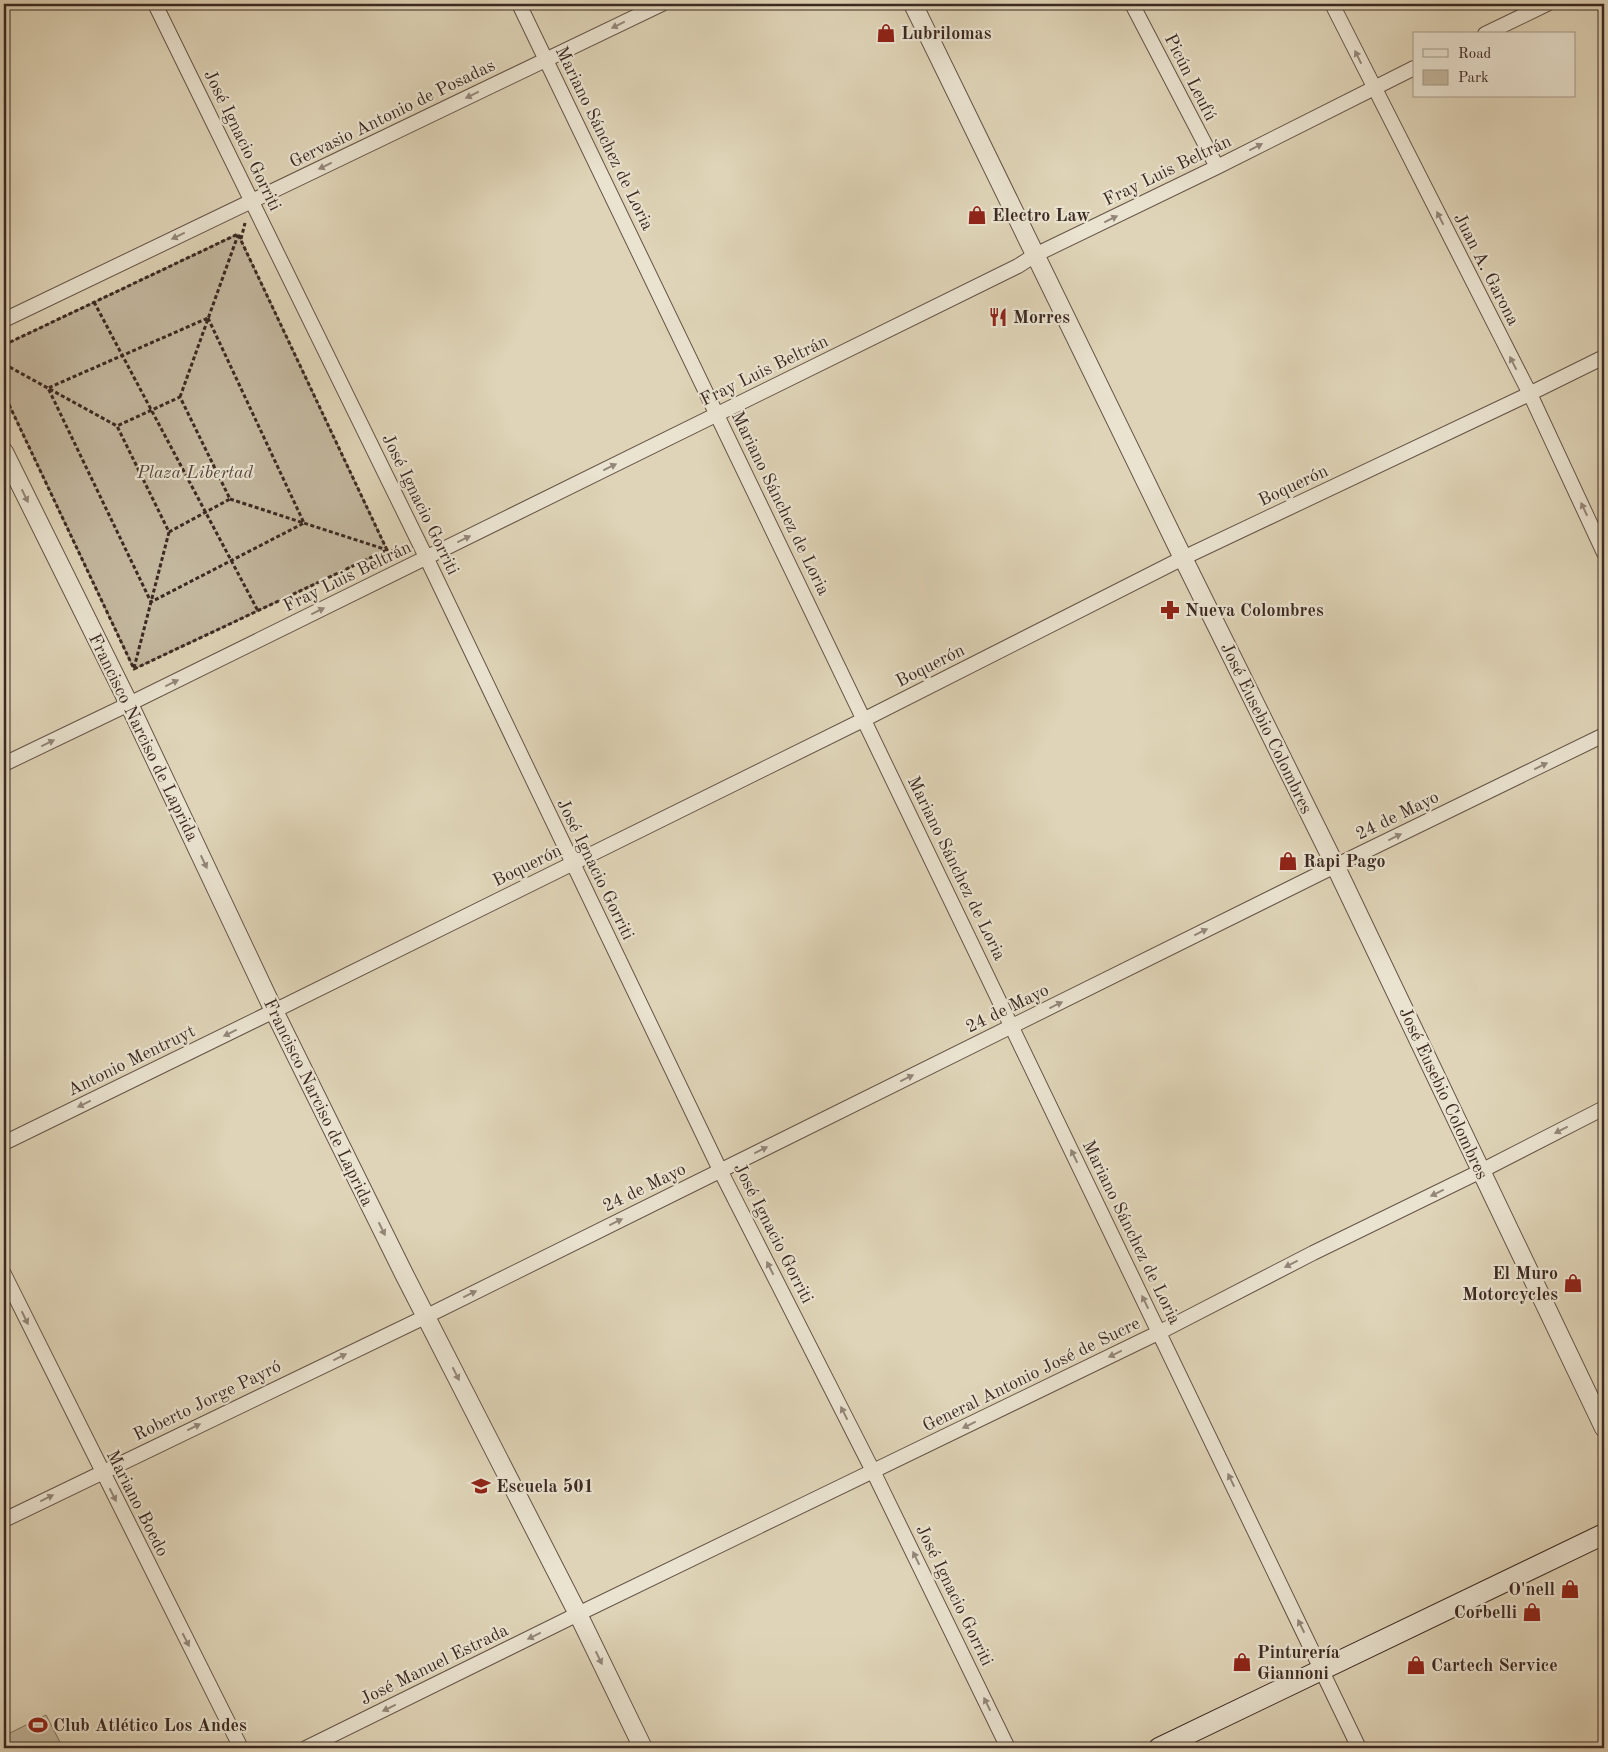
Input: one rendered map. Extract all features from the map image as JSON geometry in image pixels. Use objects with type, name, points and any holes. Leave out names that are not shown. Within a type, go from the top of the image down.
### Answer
[{"type":"main road","points":[[1159,1748],[1604,1534]]},
{"type":"street","name":"José Ignacio Gorriti","points":[[155,4],[426,557],[720,1170],[874,1471],[1008,1748]]},
{"type":"street","name":"Mariano Sánchez de Loria","points":[[519,4],[1359,1748]]},
{"type":"street","name":"Gervasio Antonio de Posadas","points":[[4,320],[662,4]]},
{"type":"street","name":"José Eusebio Colombres","points":[[913,4],[1335,866],[1604,1428]]},
{"type":"street","name":"Picún Leufú","points":[[1132,4],[1217,167]]},
{"type":"street","name":"Juan A. Garona","points":[[1332,4],[1530,394],[1604,553]]},
{"type":"street","points":[[1489,32],[1547,4]]},
{"type":"street","name":"Fray Luis Beltrán","points":[[4,764],[1018,266],[1035,255],[1217,167],[1413,68]]},
{"type":"street","name":"Boquerón","points":[[274,1011],[864,719],[1183,558],[1530,394],[1604,357]]},
{"type":"street","name":"Francisco Narciso de Laprida","points":[[4,452],[129,704],[274,1011],[404,1274],[578,1614],[643,1748]]},
{"type":"street","name":"24 de Mayo","points":[[427,1316],[1335,866],[1604,735]]},
{"type":"street","name":"Antonio Mentruyt","points":[[4,1143],[274,1011]]},
{"type":"street","name":"General Antonio José de Sucre","points":[[578,1614],[1160,1332],[1313,1253],[1481,1171],[1604,1108]]},
{"type":"street","name":"Mariano Boedo","points":[[4,1274],[241,1748]]},
{"type":"street","name":"Roberto Jorge Payró","points":[[4,1520],[102,1471],[427,1316]]},
{"type":"street","name":"José Manuel Estrada","points":[[306,1748],[578,1614]]},
{"type":"path","points":[[4,344],[238,234]]},
{"type":"path","points":[[238,234],[180,398],[230,499],[387,550]]},
{"type":"path","points":[[238,234],[387,550]]},
{"type":"path","points":[[93,302],[258,610]]},
{"type":"path","points":[[48,388],[208,318]]},
{"type":"path","points":[[208,318],[304,523]]},
{"type":"path","points":[[4,364],[117,426],[169,532],[134,669]]},
{"type":"path","points":[[48,388],[151,602]]},
{"type":"path","points":[[4,394],[134,669]]},
{"type":"path","points":[[117,426],[180,398]]},
{"type":"path","points":[[169,532],[230,499]]},
{"type":"path","points":[[151,602],[304,523]]},
{"type":"path","points":[[134,669],[387,550]]},
{"type":"green space","name":"Plaza Libertad","points":[[238,234],[387,550],[134,669],[4,394],[4,345]]},
{"type":"green space","name":"Club Atlético Los Andes","points":[[46,1715],[63,1748],[4,1748],[4,1736]]},
{"type":"place","name":"Lubrilomas","points":[[886,33]]},
{"type":"place","name":"Electro Law","points":[[977,215]]},
{"type":"place","name":"Morres","points":[[998,317]]},
{"type":"place","name":"Nueva Colombres","points":[[1170,610]]},
{"type":"place","name":"Rapi Pago","points":[[1288,861]]},
{"type":"place","name":"El Muro Motorcycles","points":[[1573,1283]]},
{"type":"place","name":"Escuela 501","points":[[481,1486]]},
{"type":"place","name":"O'nell","points":[[1570,1589]]},
{"type":"place","name":"Corbelli","points":[[1532,1612]]},
{"type":"place","name":"Pinturería Giannoni","points":[[1242,1662]]},
{"type":"place","name":"Cartech Service","points":[[1416,1665]]},
{"type":"place","name":"Club Atlético Los Andes","points":[[38,1725]]}]
